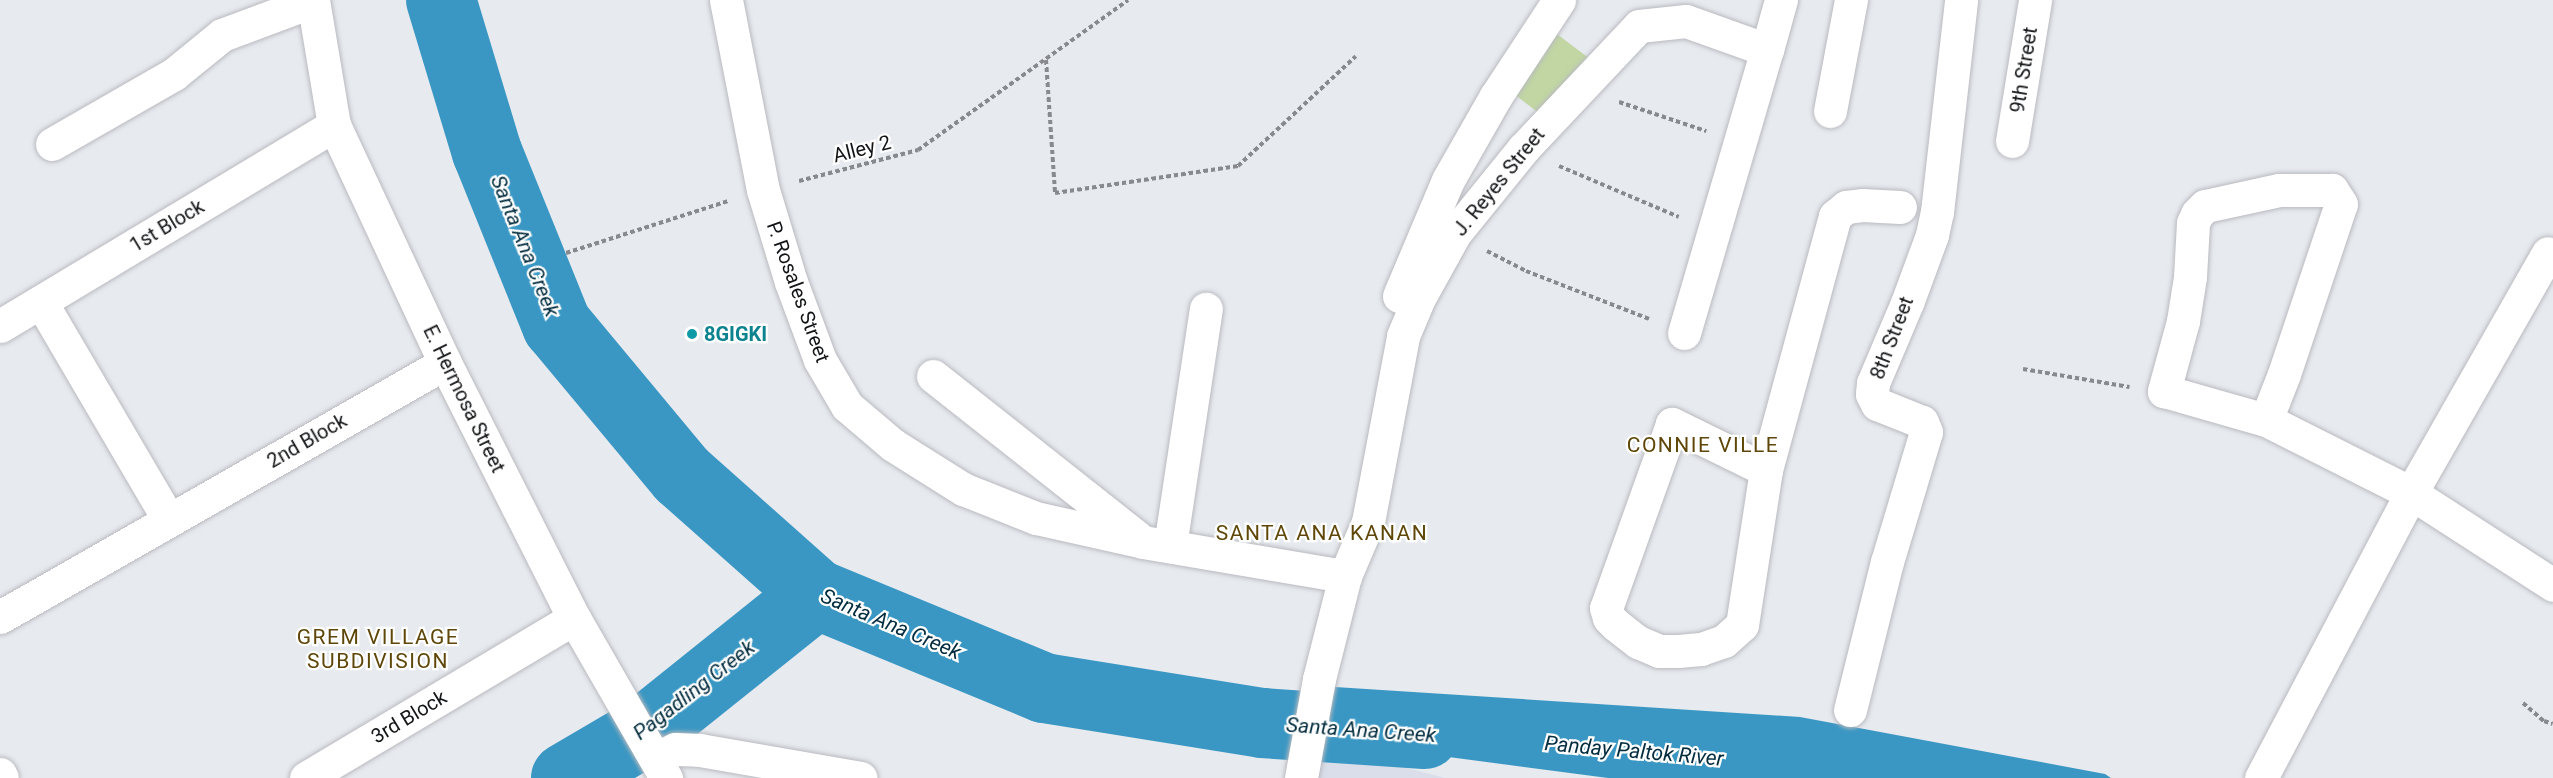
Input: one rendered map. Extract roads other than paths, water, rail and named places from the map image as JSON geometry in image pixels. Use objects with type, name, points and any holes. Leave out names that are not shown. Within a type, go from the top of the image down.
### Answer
[{"type":"street","points":[[52,144],[174,74],[222,35],[313,0]]},
{"type":"street","name":"E. Hermosa Street","points":[[313,0],[334,125],[445,363],[574,618],[657,761]]},
{"type":"street","name":"P. Rosales Street","points":[[726,0],[763,190],[791,282],[820,360],[847,406],[893,445],[963,489],[1036,518],[1156,544],[1345,576]]},
{"type":"street","points":[[1403,336],[1392,313],[1448,180],[1496,96],[1559,0]]},
{"type":"street","points":[[1684,333],[1781,0]]},
{"type":"street","points":[[1830,111],[1851,0]]},
{"type":"street","name":"8th Street","points":[[1850,710],[1887,562],[1926,432],[1922,422],[1877,404],[1872,394],[1874,383],[1932,235],[1961,0]]},
{"type":"street","name":"9th Street","points":[[2012,141],[2035,0]]},
{"type":"street","name":"J. Reyes Street","points":[[1301,778],[1319,679],[1345,576],[1368,522],[1403,336],[1419,298],[1455,233],[1523,149],[1639,26],[1686,21],[1767,50]]},
{"type":"street","name":"1st Block","points":[[0,326],[334,125]]},
{"type":"street","points":[[2266,420],[2284,374],[2341,204],[2332,190],[2279,190],[2205,206],[2197,214],[2193,223],[2190,278],[2183,321],[2164,391],[2266,420],[2411,493],[2553,585]]},
{"type":"street","points":[[1766,470],[1672,424],[1606,608],[1609,618],[1638,642],[1659,651],[1701,649],[1724,641],[1734,635],[1742,625],[1766,470],[1835,216],[1846,207],[1862,205],[1900,207]]},
{"type":"street","points":[[2261,778],[2411,493],[2548,253]]},
{"type":"street","points":[[41,302],[169,520]]},
{"type":"street","points":[[933,376],[1156,544],[1206,309]]},
{"type":"street","name":"2nd Block","points":[[0,617],[445,363]]},
{"type":"street","name":"3rd Block","points":[[306,778],[574,618]]},
{"type":"street","points":[[657,761],[675,749],[700,750],[861,778]]},
{"type":"water","name":"Panday Paltok River","points":[[1335,687],[1800,717],[2105,774],[2111,778],[1608,778],[1327,741]]},
{"type":"waterway","name":"Santa Ana Creek","points":[[441,0],[487,152],[557,325],[682,475],[816,594],[1044,688],[1262,723],[1425,734]]},
{"type":"waterway","name":"Pagadling Creek","points":[[566,778],[644,732],[816,594]]},
{"type":"place","name":"8GIGKI","points":[[692,334]]},
{"type":"district","name":"CONNIE VILLE","points":[[1703,445]]},
{"type":"district","name":"SANTA ANA KANAN","points":[[1322,533]]},
{"type":"district","name":"GREM VILLAGE SUBDIVISION","points":[[378,649]]}]
